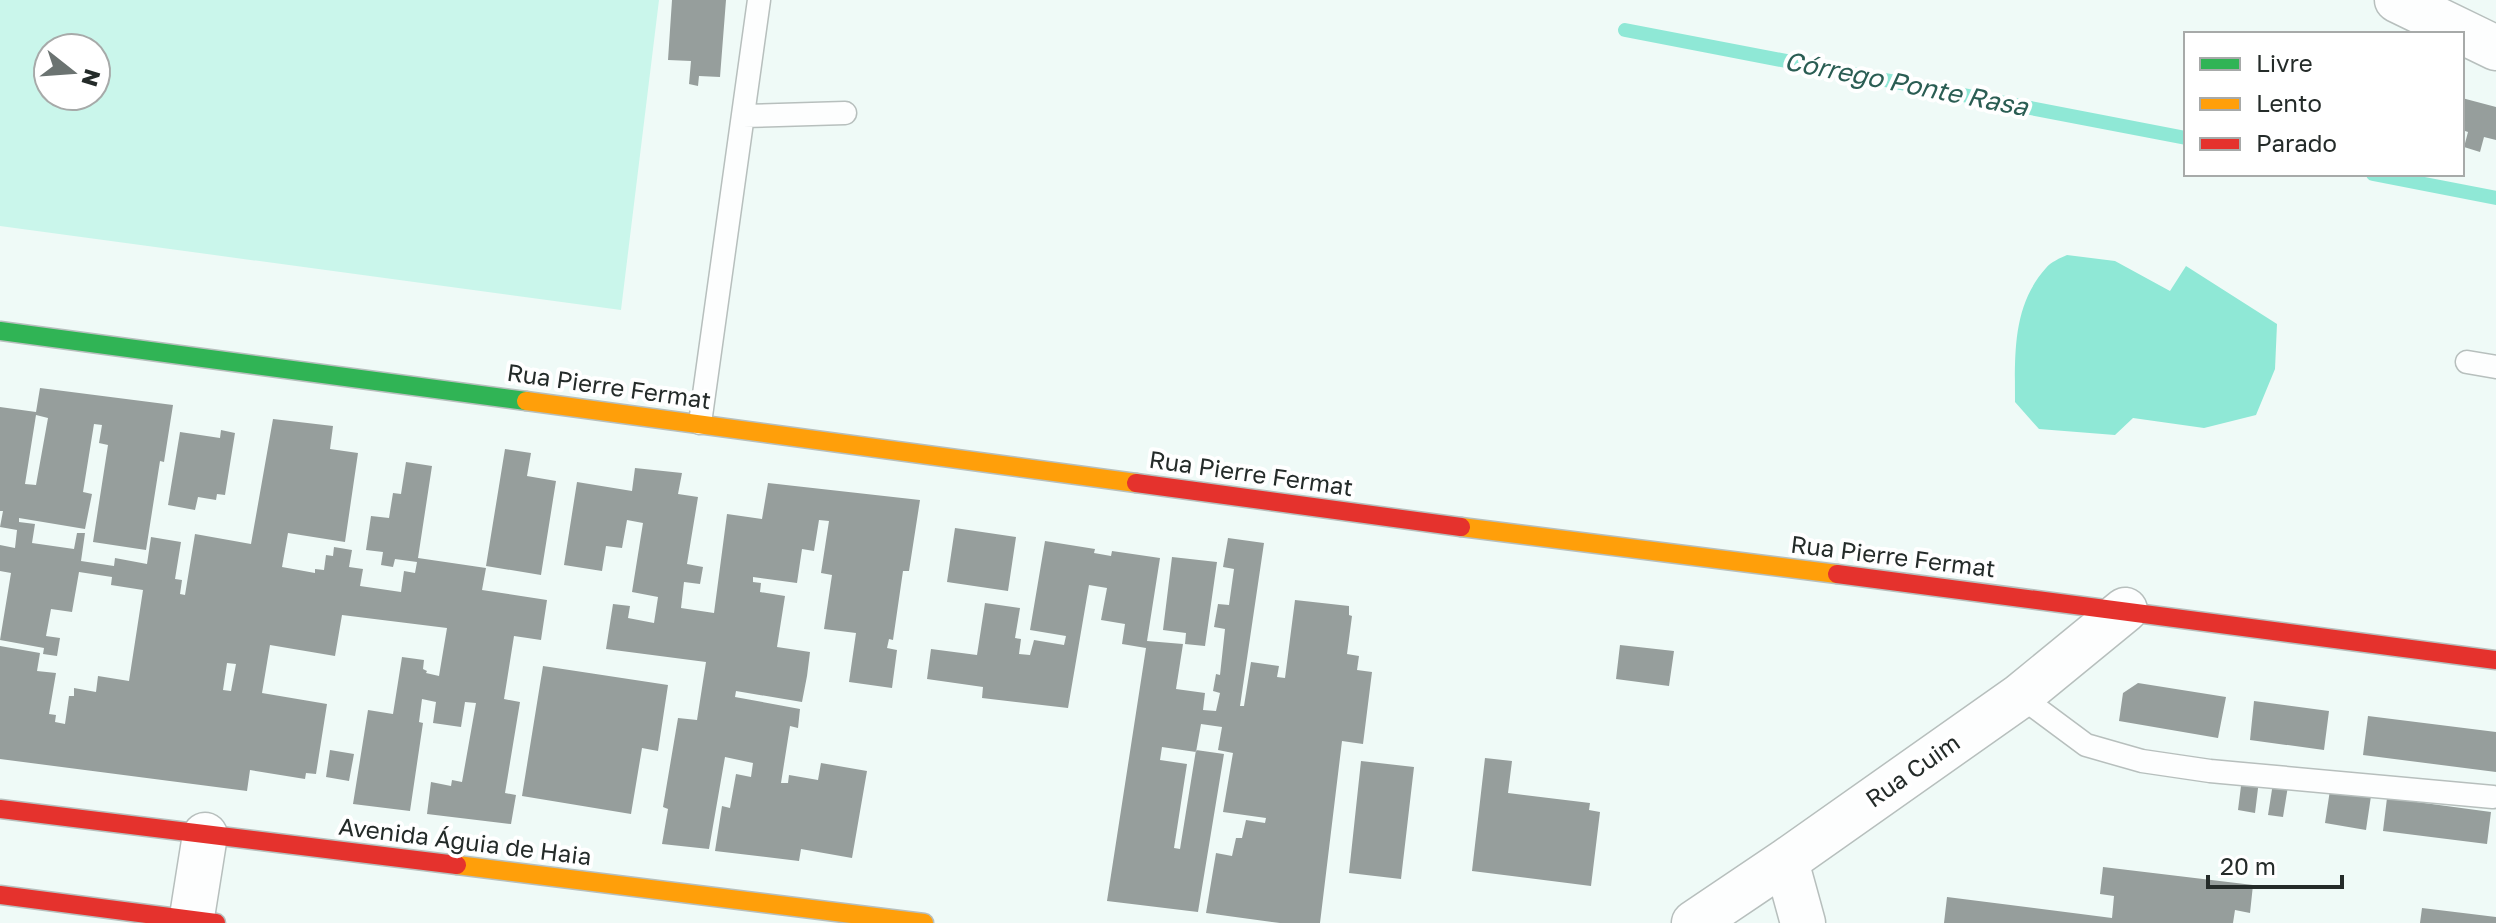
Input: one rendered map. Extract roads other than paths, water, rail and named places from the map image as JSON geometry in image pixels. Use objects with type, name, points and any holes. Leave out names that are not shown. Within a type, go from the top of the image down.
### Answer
[{"type":"street","points":[[2397,0],[2463,32]]},
{"type":"street","points":[[2464,32],[2496,48]]},
{"type":"street","name":"Rua Pierre Fermat","points":[[0,331],[1516,534],[2496,660]]},
{"type":"street","name":"Rua Cuim","points":[[1694,923],[2020,696],[2125,610]]},
{"type":"street","name":"Avenida Águia de Haia","points":[[0,809],[924,923]]},
{"type":"street","points":[[0,895],[200,922],[205,835]]},
{"type":"street","points":[[1786,861],[1803,923]]},
{"type":"lane","points":[[700,423],[759,0]]},
{"type":"lane","points":[[743,116],[845,113]]},
{"type":"lane","points":[[2467,362],[2496,367]]},
{"type":"lane","points":[[2020,696],[2086,745],[2142,761],[2210,771],[2493,797]]},
{"type":"waterway","name":"Córrego Ponte Rasa","points":[[1625,30],[2184,138]]},
{"type":"waterway","name":"Córrego Ponte Rasa","points":[[2383,176],[2496,198]]}]
